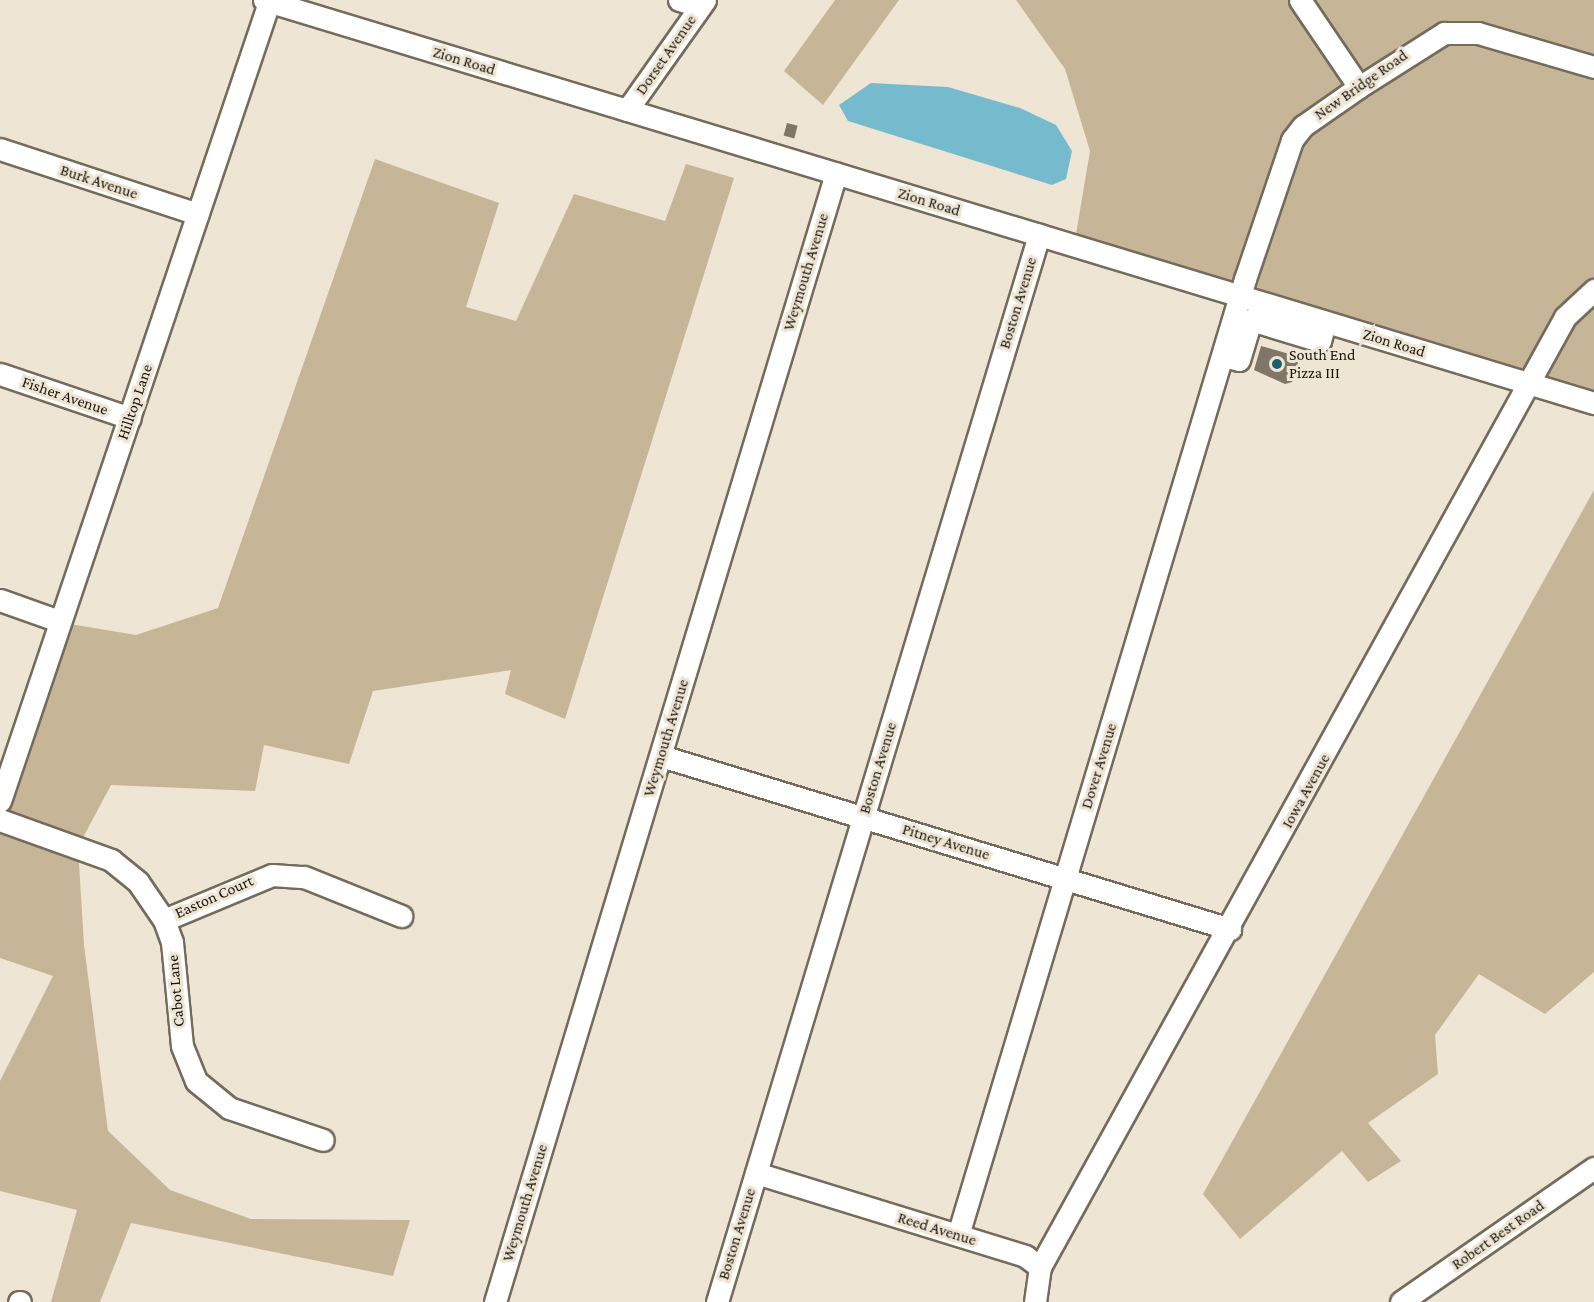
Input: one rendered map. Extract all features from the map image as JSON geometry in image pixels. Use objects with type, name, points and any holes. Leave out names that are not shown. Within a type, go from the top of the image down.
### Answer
[{"type":"street","points":[[679,0],[703,3]]},
{"type":"street","points":[[1300,0],[1359,87]]},
{"type":"street","name":"Zion Road","points":[[267,1],[295,5],[627,110],[1240,296],[1261,313],[1325,322],[1594,403]]},
{"type":"street","name":"Hilltop Lane","points":[[0,801],[59,621],[130,418],[267,1]]},
{"type":"street","name":"Dorset Avenue","points":[[627,110],[703,3]]},
{"type":"street","name":"New Bridge Road","points":[[1240,296],[1292,140],[1359,87],[1430,37],[1456,31],[1594,67]]},
{"type":"street","name":"Burk Avenue","points":[[0,149],[198,214]]},
{"type":"street","name":"Weymouth Avenue","points":[[495,1302],[836,173]]},
{"type":"street","name":"Boston Avenue","points":[[717,1302],[1039,235]]},
{"type":"street","name":"Iowa Avenue","points":[[1040,1267],[1230,929],[1530,384],[1564,317],[1594,290]]},
{"type":"street","name":"Dover Avenue","points":[[958,1236],[1240,296]]},
{"type":"street","points":[[1223,356],[1239,360],[1251,320],[1261,313]]},
{"type":"street","name":"Fisher Avenue","points":[[0,374],[130,418]]},
{"type":"street","points":[[0,600],[59,621]]},
{"type":"street","name":"Pitney Avenue","points":[[661,756],[1230,929]]},
{"type":"street","name":"Cabot Lane","points":[[0,820],[111,860],[138,882],[164,920],[174,954],[182,1046],[196,1081],[229,1108],[323,1140]]},
{"type":"street","name":"Easton Court","points":[[164,920],[272,875],[304,877],[401,916]]},
{"type":"street","name":"Robert Best Road","points":[[1401,1302],[1594,1168]]},
{"type":"street","name":"Reed Avenue","points":[[756,1173],[1025,1256],[1040,1267]]},
{"type":"street","points":[[1035,1302],[1040,1267]]},
{"type":"shaded area","points":[[835,0],[899,0],[823,105],[784,71]]},
{"type":"shaded area","points":[[1016,0],[1594,0],[1594,390],[1076,234],[1090,151],[1065,69]]},
{"type":"shaded area","points":[[375,159],[499,203],[466,307],[516,321],[574,194],[665,221],[686,164],[734,178],[565,719],[505,694],[511,670],[373,691],[349,764],[264,745],[255,791],[111,785],[78,847],[84,945],[108,1131],[170,1190],[251,1219],[410,1220],[393,1276],[131,1223],[100,1302],[51,1302],[77,1210],[0,1191],[0,1081],[53,976],[0,958],[0,802],[70,624],[136,635],[218,608]]},
{"type":"shaded area","points":[[1594,490],[1594,972],[1545,1014],[1479,974],[1435,1035],[1438,1074],[1368,1123],[1401,1161],[1368,1182],[1342,1151],[1240,1239],[1203,1194]]},
{"type":"water","points":[[871,83],[948,87],[1020,108],[1056,125],[1072,151],[1066,179],[1052,185],[848,121],[839,105]]},
{"type":"building","points":[[787,123],[798,126],[794,138],[784,136]]},
{"type":"building","name":"South End Pizza III","points":[[1261,346],[1300,357],[1292,382],[1285,384],[1254,370]]},
{"type":"place","name":"South End Pizza III","points":[[1277,364]]}]
